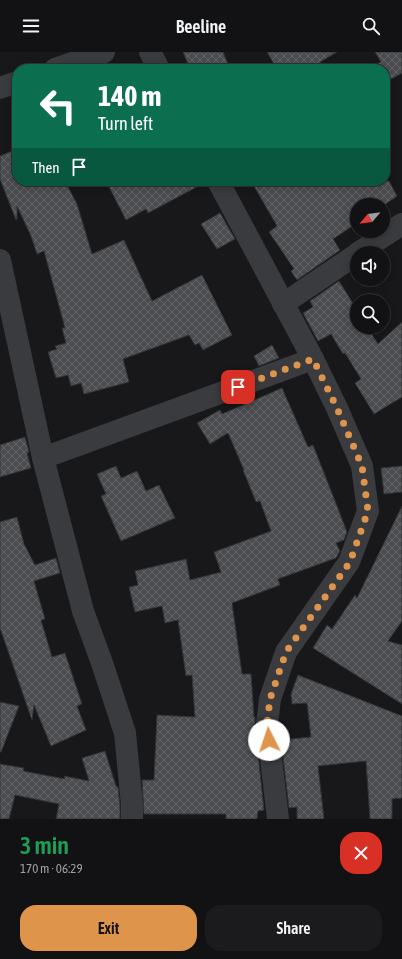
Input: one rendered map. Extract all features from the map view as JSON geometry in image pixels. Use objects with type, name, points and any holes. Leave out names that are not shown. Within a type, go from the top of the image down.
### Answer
[{"type":"street","points":[[69,64],[104,52]]},
{"type":"street","points":[[150,52],[156,64]]},
{"type":"street","points":[[0,88],[12,84]]},
{"type":"street","points":[[221,186],[282,304],[313,359],[337,408],[362,466],[368,511],[350,562],[286,652],[270,699],[267,724],[278,819]]},
{"type":"street","points":[[370,246],[402,224]]},
{"type":"street","points":[[282,304],[350,259]]},
{"type":"street","points":[[0,260],[43,458],[83,611],[125,734],[132,819]]},
{"type":"street","points":[[43,458],[313,359]]},
{"type":"building","points":[[183,52],[223,52],[228,64],[188,64]]},
{"type":"building","points":[[267,52],[337,52],[320,62],[321,64],[274,64]]},
{"type":"building","points":[[375,52],[402,52],[402,73],[390,80],[390,64],[377,64],[381,62]]},
{"type":"building","points":[[12,151],[12,186],[68,186],[77,204],[92,254],[124,240],[152,301],[202,275],[232,335],[203,350],[199,343],[195,345],[189,335],[123,359],[129,382],[84,394],[81,383],[71,386],[68,375],[56,378],[48,352],[57,349],[55,346],[66,343],[62,328],[65,328],[44,251],[37,254],[31,236],[17,206],[16,220],[0,179],[0,156]]},
{"type":"building","points":[[390,183],[397,196],[390,201],[390,198],[350,198],[350,228],[333,239],[340,250],[297,280],[291,271],[294,269],[269,232],[277,226],[254,186],[390,186]]},
{"type":"building","points":[[109,186],[199,186],[148,213],[146,209],[126,220]]},
{"type":"building","points":[[220,213],[235,239],[217,249],[201,224]]},
{"type":"building","points":[[339,281],[350,299],[350,334],[372,334],[378,344],[402,322],[402,397],[374,414],[355,383],[361,379],[331,334],[318,341],[303,313],[313,307],[310,301]]},
{"type":"building","points":[[272,345],[279,358],[259,366],[254,356]]},
{"type":"building","points":[[282,388],[308,447],[313,445],[347,532],[344,540],[336,543],[340,551],[336,558],[278,579],[280,585],[232,603],[242,674],[251,674],[264,810],[258,811],[257,819],[226,819],[226,814],[144,814],[142,780],[154,780],[157,715],[195,717],[192,675],[186,676],[178,620],[165,623],[162,606],[135,612],[129,587],[138,585],[135,571],[186,559],[190,580],[221,572],[214,552],[271,531],[260,501],[256,502],[228,433],[210,444],[197,423],[220,410],[222,414]]},
{"type":"building","points":[[25,437],[31,468],[0,477],[0,445]]},
{"type":"building","points":[[116,466],[121,478],[137,471],[146,491],[159,485],[175,518],[121,541],[101,496],[106,494],[97,474]]},
{"type":"building","points":[[402,466],[402,492],[384,494],[381,468]]},
{"type":"building","points":[[402,506],[402,621],[388,641],[402,645],[402,704],[313,648],[327,625],[332,629],[355,595],[357,598]]},
{"type":"building","points":[[17,517],[24,544],[35,565],[56,558],[60,573],[34,581],[45,619],[41,620],[52,657],[65,653],[82,704],[77,706],[86,730],[51,746],[34,705],[32,720],[0,628],[0,522]]},
{"type":"building","points":[[298,675],[402,716],[402,798],[392,799],[392,819],[370,819],[366,761],[318,766],[324,819],[297,819],[297,807],[289,808],[281,740],[311,737],[307,703],[292,704],[291,694]]},
{"type":"building","points":[[0,702],[19,706],[1,752],[0,752]]},
{"type":"building","points":[[105,751],[116,786],[118,787],[120,819],[56,819],[59,804],[15,795],[9,819],[0,819],[0,764],[24,768],[23,771],[65,779],[64,776],[89,781],[82,758]]},
{"type":"route","points":[[238,387],[313,359],[337,408],[362,466],[368,511],[350,562],[286,652],[270,699],[267,724],[269,740]]}]
